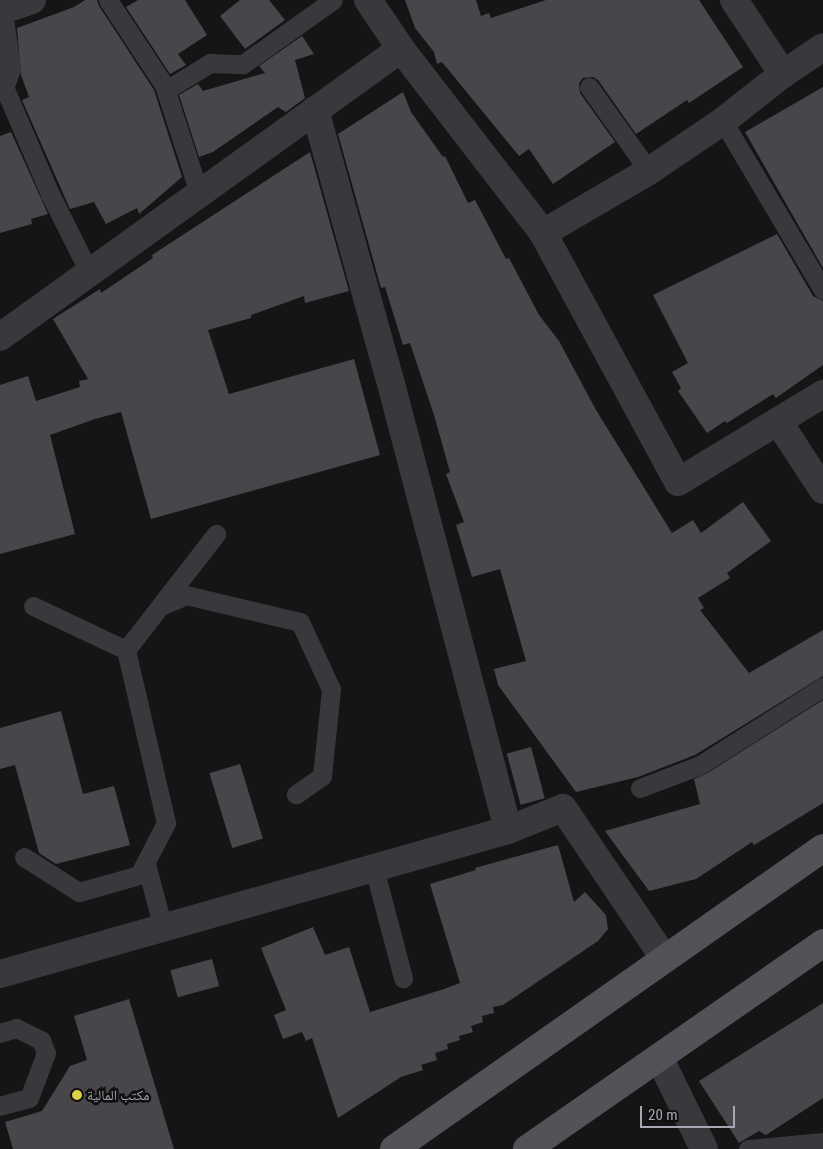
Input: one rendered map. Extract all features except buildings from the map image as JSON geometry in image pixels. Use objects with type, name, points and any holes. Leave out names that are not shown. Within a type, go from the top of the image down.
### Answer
[{"type":"main road","points":[[394,1149],[823,848]]},
{"type":"main road","points":[[527,1149],[823,943]]},
{"type":"street","points":[[0,11],[32,0]]},
{"type":"street","points":[[368,0],[401,49],[543,233],[678,482],[823,394]]},
{"type":"street","points":[[734,0],[783,74]]},
{"type":"street","points":[[0,19],[7,69],[1,85]]},
{"type":"street","points":[[543,233],[649,171],[723,121],[783,74],[823,47]]},
{"type":"street","points":[[0,337],[401,49]]},
{"type":"street","points":[[315,110],[389,376],[508,830]]},
{"type":"street","points":[[778,421],[823,490]]},
{"type":"street","points":[[0,974],[508,830],[563,808],[665,959]]},
{"type":"street","points":[[659,1057],[704,1149]]},
{"type":"lane","points":[[108,0],[166,90],[199,194]]},
{"type":"lane","points":[[166,90],[210,63],[243,64],[334,0]]},
{"type":"lane","points":[[1,85],[50,194],[89,272]]},
{"type":"lane","points":[[589,87],[649,171]]},
{"type":"lane","points":[[723,121],[823,290]]},
{"type":"lane","points":[[126,650],[216,534]]},
{"type":"lane","points":[[160,606],[186,594],[300,622],[332,689],[322,776],[296,794]]},
{"type":"lane","points":[[33,606],[126,650]]},
{"type":"lane","points":[[24,857],[79,892],[139,876],[146,864],[166,823],[126,650]]},
{"type":"lane","points":[[640,788],[700,765],[823,687]]},
{"type":"lane","points":[[146,864],[163,928]]},
{"type":"lane","points":[[374,868],[403,978]]},
{"type":"lane","points":[[0,1032],[16,1028],[41,1040],[46,1053],[29,1098],[0,1106]]},
{"type":"lane","points":[[748,1149],[823,1142]]},
{"type":"place","name":"مكتب المالية","points":[[77,1095]]}]
